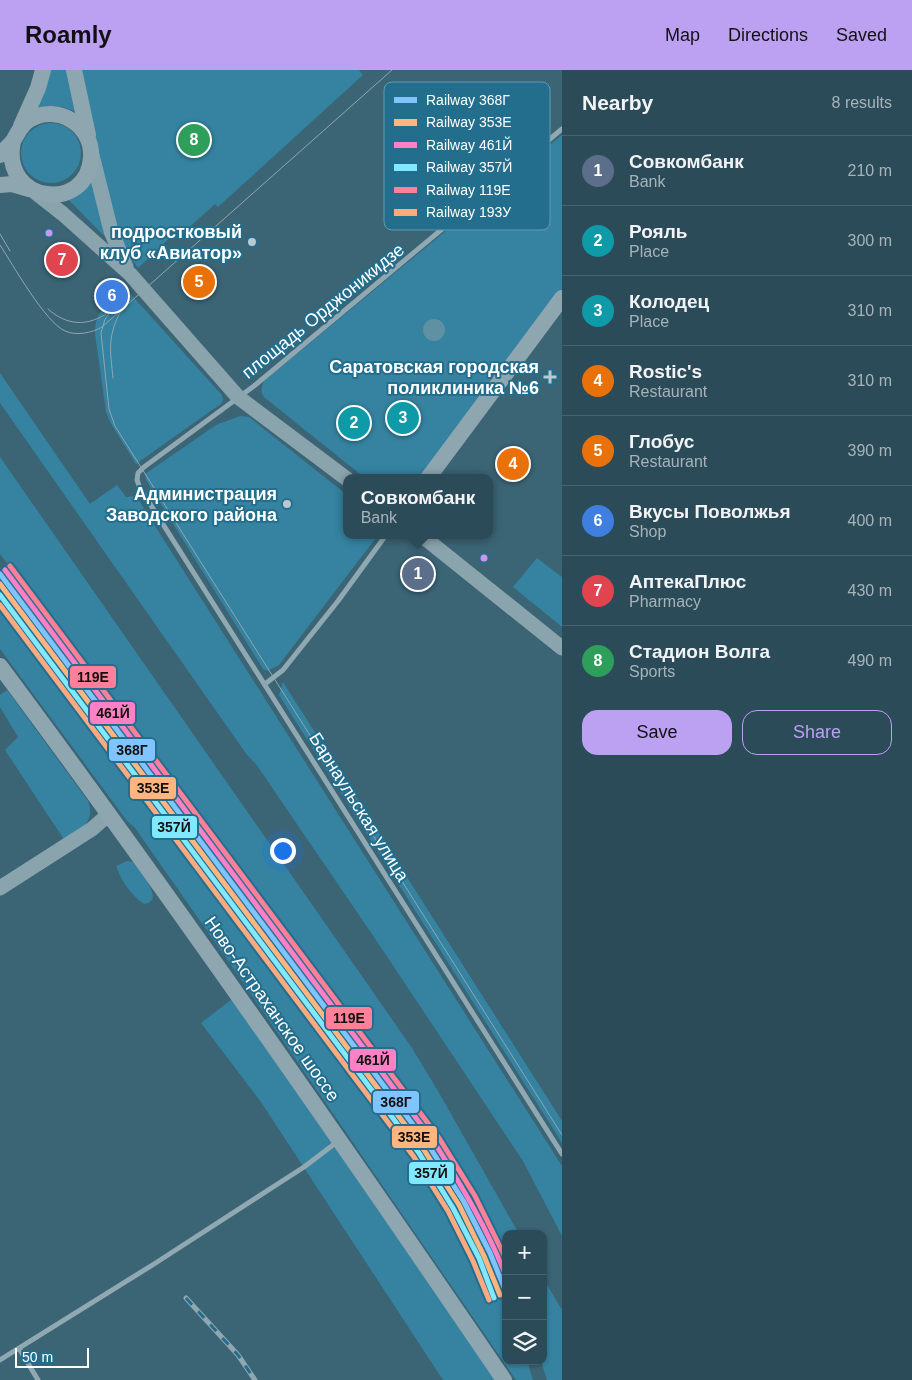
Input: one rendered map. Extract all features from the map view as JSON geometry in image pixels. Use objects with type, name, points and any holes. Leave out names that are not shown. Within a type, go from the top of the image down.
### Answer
[{"type":"main road","points":[[43,70],[38,88],[16,135],[10,159],[16,176],[32,191],[63,214],[130,274],[238,396],[343,476]]},
{"type":"main road","points":[[74,70],[90,147],[111,231],[130,274]]},
{"type":"main road","points":[[0,155],[29,120],[41,115],[61,115],[79,125],[90,147],[90,166],[83,179],[78,185],[65,193],[50,195],[12,184],[0,185]]},
{"type":"main road","points":[[431,474],[562,298]]},
{"type":"main road","points":[[426,539],[562,648]]},
{"type":"main road","name":"Ново-Астраханское шоссе","points":[[0,666],[109,814],[340,1139],[504,1380]]},
{"type":"main road","points":[[0,888],[92,829],[109,814]]},
{"type":"street","name":"площадь Орджоникидзе","points":[[550,139],[562,129]]},
{"type":"street","name":"площадь Орджоникидзе","points":[[138,473],[238,396],[254,386],[442,230]]},
{"type":"street","name":"Барнаульская улица","points":[[138,473],[137,480],[140,488],[562,1154]]},
{"type":"street","points":[[265,684],[283,670],[338,601],[383,539]]},
{"type":"street","points":[[0,1360],[20,1350],[295,1172],[340,1139]]},
{"type":"street","points":[[20,1350],[38,1380]]},
{"type":"shaded area","points":[[49,70],[69,70],[78,113],[58,106],[37,108]]},
{"type":"shaded area","points":[[80,70],[359,70],[363,75],[218,207],[215,204],[183,233],[179,229],[138,268],[125,249],[110,211]]},
{"type":"shaded area","points":[[51,123],[68,128],[76,136],[81,153],[76,170],[68,178],[51,183],[34,178],[26,170],[21,153],[26,136],[34,128]]},
{"type":"shaded area","points":[[562,135],[562,289],[423,474],[360,474],[265,398],[262,394],[264,381],[447,230],[550,230],[550,145]]},
{"type":"shaded area","points":[[92,176],[105,237],[67,198]]},
{"type":"shaded area","points":[[127,290],[221,394],[223,399],[222,403],[136,464],[110,422],[106,412],[95,334],[97,318],[100,313]]},
{"type":"shaded area","points":[[434,319],[442,322],[445,330],[442,338],[434,341],[426,338],[423,330],[426,322]]},
{"type":"shaded area","points":[[0,373],[90,504],[117,485],[126,497],[136,496],[562,1166],[562,1236],[523,1161],[378,943],[256,764],[247,755],[0,403]]},
{"type":"shaded area","points":[[240,416],[249,417],[343,492],[343,539],[375,539],[279,665],[268,671],[263,669],[146,480],[145,474],[216,425]]},
{"type":"shaded area","points":[[0,457],[412,1048],[517,1230],[502,1230],[502,1254],[461,1179],[401,1086],[0,554]]},
{"type":"shaded area","points":[[537,558],[562,577],[562,627],[513,587]]},
{"type":"shaded area","points":[[0,581],[425,1149],[460,1205],[485,1254],[502,1294],[502,1360],[135,828],[127,821],[0,649]]},
{"type":"shaded area","points":[[283,682],[562,1121],[562,1143],[279,695]]},
{"type":"shaded area","points":[[7,690],[88,801],[90,815],[88,820],[81,829],[65,841],[5,750],[18,737],[0,707],[0,695]]},
{"type":"shaded area","points":[[127,861],[133,862],[149,885],[153,897],[150,902],[144,904],[135,897],[124,883],[116,866]]},
{"type":"shaded area","points":[[232,999],[496,1380],[443,1380],[261,1102],[201,1023]]},
{"type":"shaded area","points":[[547,1285],[562,1310],[562,1380],[547,1380],[542,1365],[547,1365]]},
{"type":"shaded area","points":[[506,1365],[528,1365],[533,1380],[516,1380]]},
{"type":"tram line","points":[[0,245],[39,305],[57,326],[69,333],[84,333],[98,329],[392,70]]},
{"type":"tram line","points":[[0,234],[10,251]]},
{"type":"tram line","points":[[48,309],[63,319],[78,322],[93,320],[109,312]]},
{"type":"tram line","points":[[113,378],[112,335],[122,309]]},
{"type":"tram line","points":[[112,310],[105,319],[101,333],[109,409],[115,426],[562,1135]]},
{"type":"railway","points":[[300,973],[338,1014]]},
{"type":"railway","points":[[186,1298],[238,1355],[255,1380]]},
{"type":"rail line","name":"119Е","points":[[10,566],[439,1138],[475,1196],[502,1251]]},
{"type":"rail line","name":"461Й","points":[[5,570],[434,1142],[482,1224],[506,1275]]},
{"type":"rail line","name":"368Г","points":[[0,574],[429,1146],[464,1202],[490,1253],[502,1282]]},
{"type":"rail line","name":"353Е","points":[[0,584],[424,1150],[459,1205],[484,1256],[500,1295]]},
{"type":"rail line","name":"357Й","points":[[0,595],[419,1153],[453,1208],[479,1258],[494,1298]]},
{"type":"rail line","name":"193У","points":[[0,605],[414,1157],[448,1211],[473,1261],[489,1300]]},
{"type":"place","name":"Стадион Волга","points":[[194,140]]},
{"type":"place","name":"подростковый клуб «Авиатор»","points":[[252,242]]},
{"type":"place","name":"АптекаПлюс","points":[[62,260]]},
{"type":"place","name":"Глобус","points":[[199,282]]},
{"type":"place","name":"Вкусы Поволжья","points":[[112,296]]},
{"type":"place","name":"Саратовская городская поликлиника №6","points":[[550,377]]},
{"type":"place","name":"Колодец","points":[[403,418]]},
{"type":"place","name":"Рояль","points":[[354,423]]},
{"type":"place","name":"Rostic's","points":[[513,464]]},
{"type":"place","name":"Администрация Заводского района","points":[[287,504]]},
{"type":"place","name":"Совкомбанк","points":[[418,574]]}]
